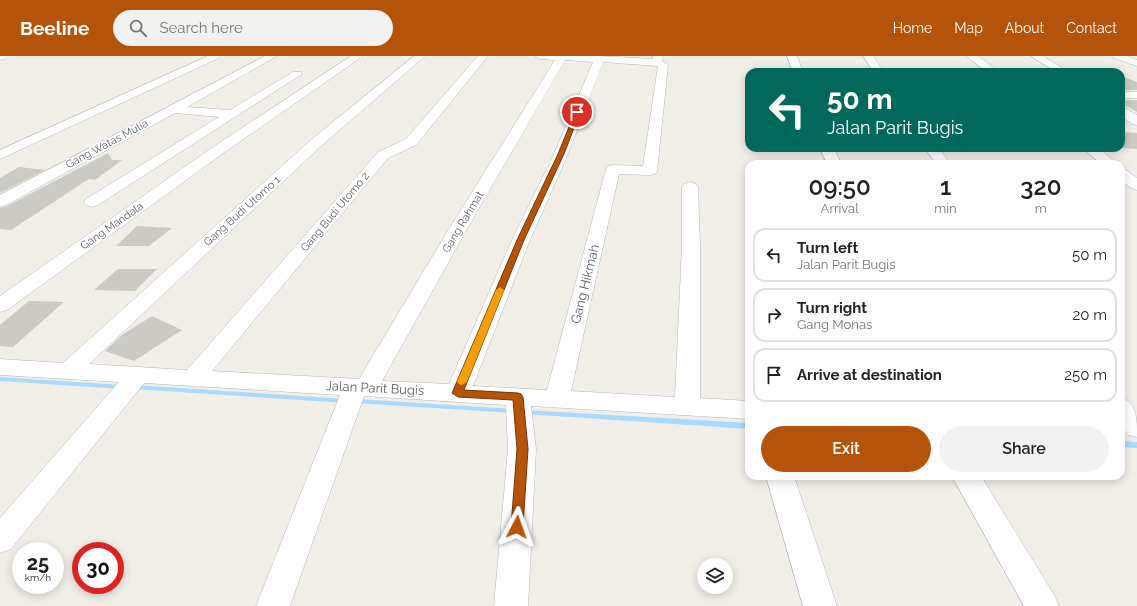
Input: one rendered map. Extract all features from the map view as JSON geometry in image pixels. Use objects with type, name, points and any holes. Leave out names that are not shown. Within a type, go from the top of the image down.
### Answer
[{"type":"street","points":[[0,57],[4,56]]},
{"type":"street","points":[[0,155],[216,56]]},
{"type":"street","name":"Gang Watas Mulia","points":[[0,202],[272,56]]},
{"type":"street","name":"Gang Mandala","points":[[0,306],[224,146],[358,56]]},
{"type":"street","name":"Gang Budi Utomo 1","points":[[68,371],[316,143],[420,56]]},
{"type":"street","name":"Gang Budi Utomo 2","points":[[194,377],[383,155],[411,142],[483,56]]},
{"type":"street","points":[[540,56],[657,59]]},
{"type":"street","points":[[792,56],[796,68]]},
{"type":"street","points":[[868,56],[876,68]]},
{"type":"street","points":[[971,56],[988,68]]},
{"type":"street","points":[[1036,56],[1057,68]]},
{"type":"street","points":[[1117,56],[1137,63]]},
{"type":"street","name":"Gang Rahmat","points":[[273,606],[360,387],[462,223],[562,57]]},
{"type":"street","points":[[458,393],[521,240],[561,154],[596,58]]},
{"type":"street","name":"Gang Hikmah","points":[[557,399],[613,169],[650,170],[662,65],[657,59]]},
{"type":"street","points":[[92,202],[297,74]]},
{"type":"street","points":[[1125,95],[1137,95]]},
{"type":"street","points":[[172,109],[232,114]]},
{"type":"street","points":[[1125,112],[1137,120]]},
{"type":"street","points":[[1095,152],[1105,160]]},
{"type":"street","points":[[1125,175],[1137,185]]},
{"type":"street","points":[[687,406],[691,247],[690,186]]},
{"type":"street","name":"Jalan Parit Bugis","points":[[0,367],[745,410]]},
{"type":"street","points":[[0,540],[138,375]]},
{"type":"street","points":[[511,606],[522,449],[518,397]]},
{"type":"street","points":[[1125,412],[1137,428]]},
{"type":"street","points":[[1125,432],[1137,434]]},
{"type":"street","points":[[781,480],[820,606]]},
{"type":"street","points":[[968,480],[1042,606]]},
{"type":"building","points":[[1125,78],[1137,82],[1137,90],[1125,90]]},
{"type":"building","points":[[1125,100],[1137,100],[1137,112],[1125,105]]},
{"type":"building","points":[[1125,132],[1137,133],[1137,149],[1125,148]]},
{"type":"building","points":[[108,153],[112,160],[122,160],[95,180],[89,179],[11,230],[0,229],[0,208],[7,206]]},
{"type":"building","points":[[19,167],[45,170],[0,193],[0,178]]},
{"type":"building","points":[[137,226],[172,228],[149,246],[116,246]]},
{"type":"building","points":[[118,269],[157,269],[135,291],[94,290]]},
{"type":"building","points":[[29,301],[64,302],[13,347],[0,346],[0,325]]},
{"type":"building","points":[[152,316],[182,330],[134,361],[105,351],[122,335]]},
{"type":"waterway","points":[[0,379],[122,387]]},
{"type":"waterway","points":[[133,387],[346,401]]},
{"type":"waterway","points":[[355,401],[513,411]]},
{"type":"waterway","points":[[525,412],[745,426]]},
{"type":"waterway","points":[[1125,444],[1137,445]]},
{"type":"slow traffic","points":[[462,382],[500,290]]},
{"type":"route","points":[[517,527],[522,449],[518,397],[458,393],[521,240],[561,154],[577,112]]}]
